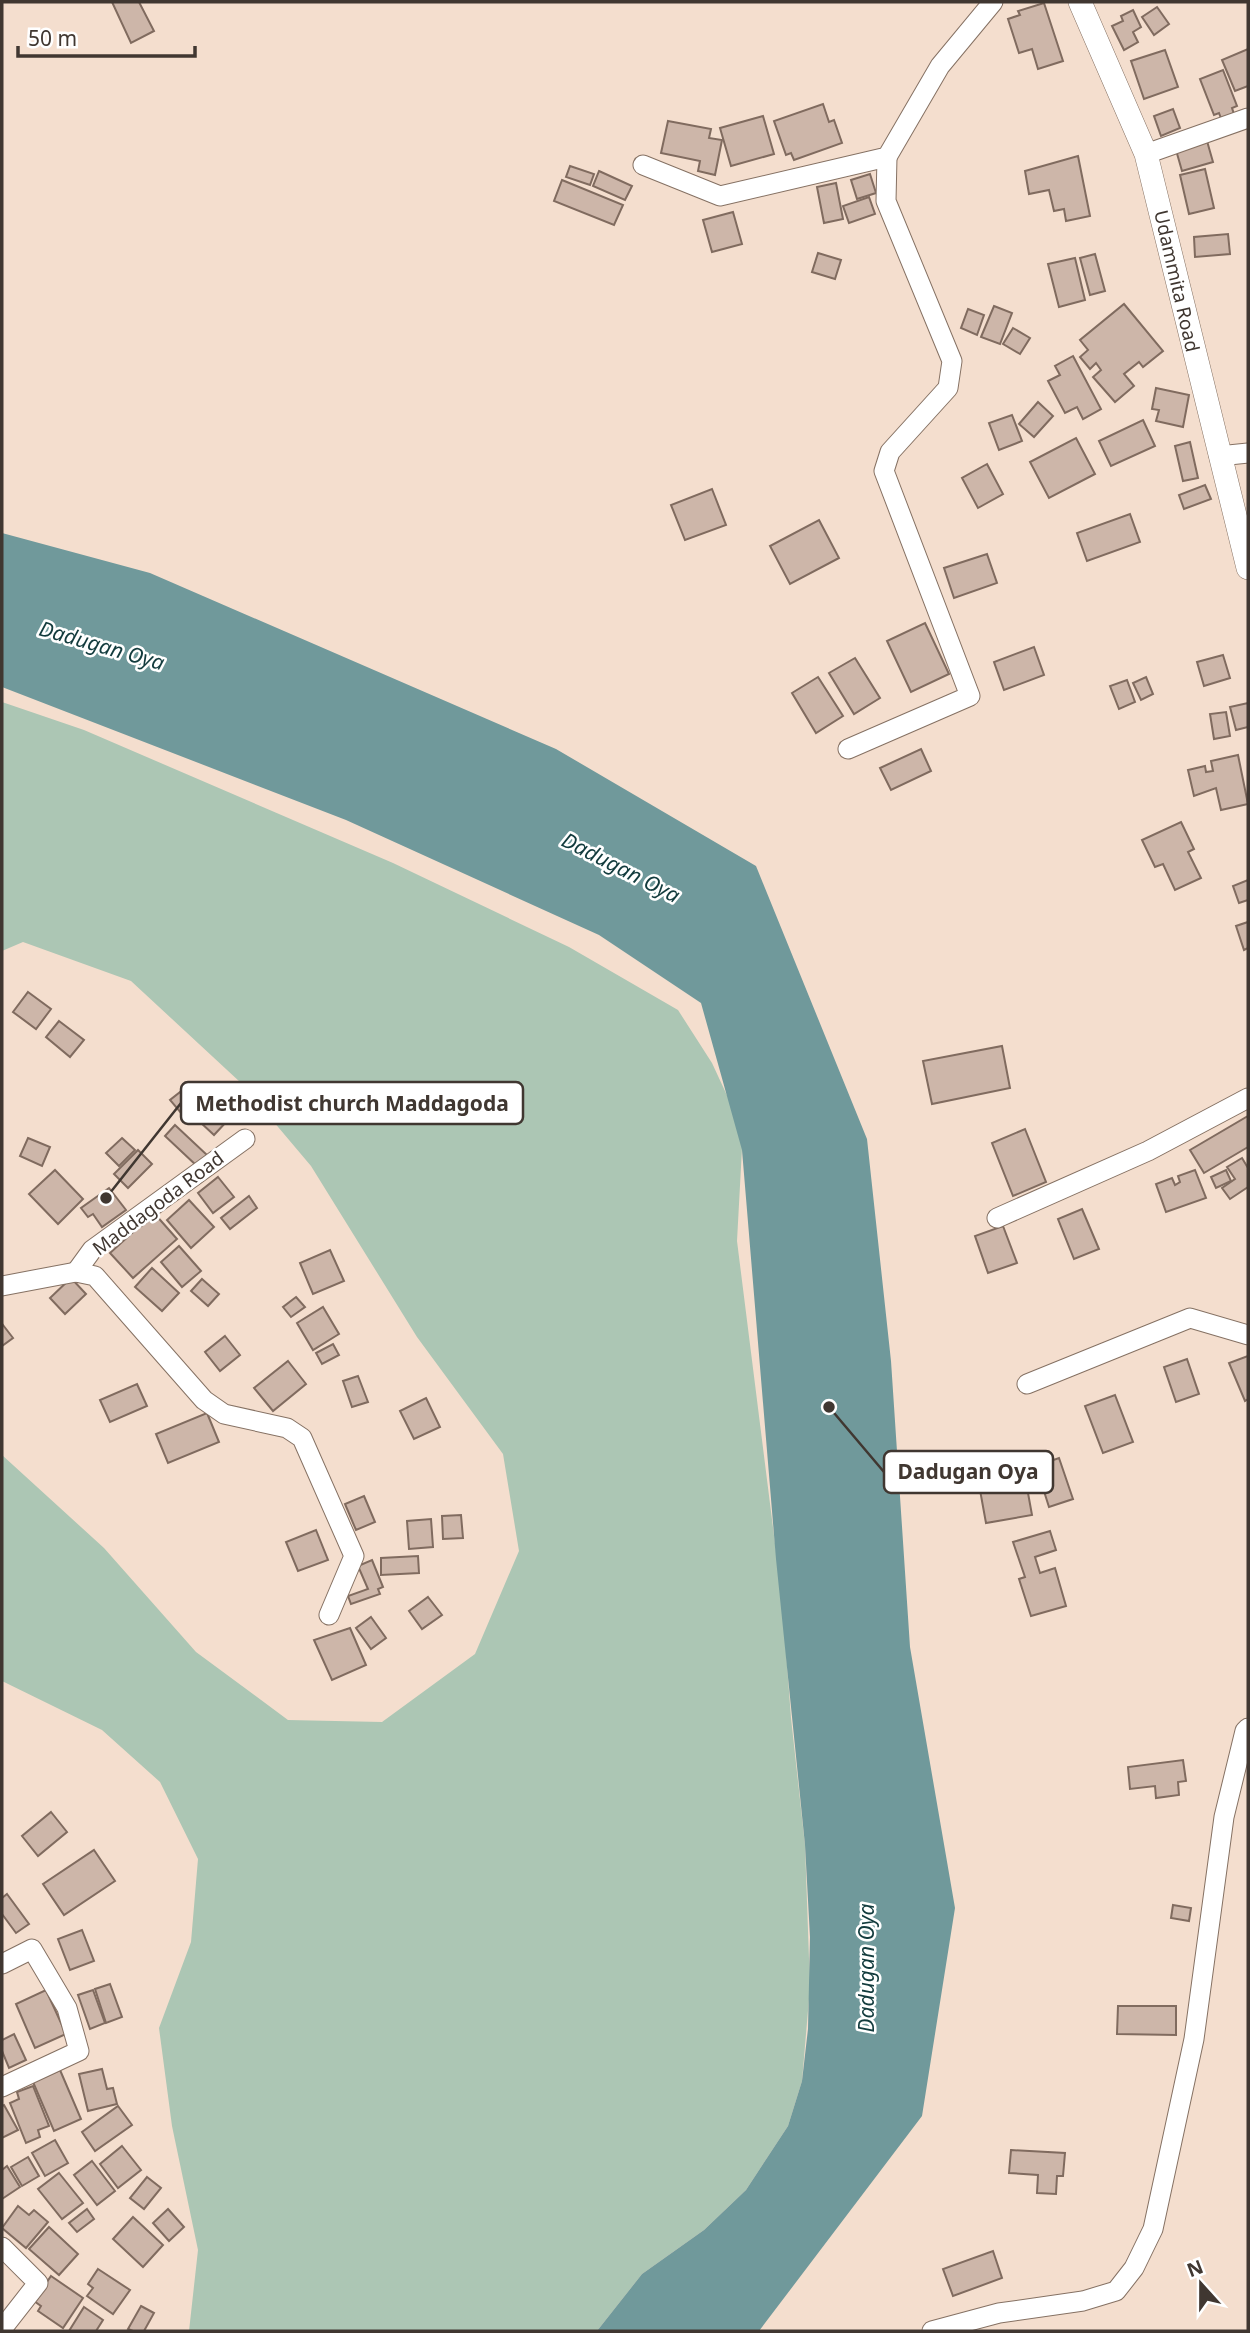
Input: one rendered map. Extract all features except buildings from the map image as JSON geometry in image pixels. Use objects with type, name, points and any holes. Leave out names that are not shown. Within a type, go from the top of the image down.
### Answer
[{"type":"street","points":[[848,749],[970,696],[884,471],[890,452],[948,388],[952,361],[886,201],[887,157],[940,66],[992,2]]},
{"type":"street","name":"Udammita Road","points":[[1080,2],[1146,153],[1248,568]]},
{"type":"street","points":[[1146,153],[1248,118]]},
{"type":"street","points":[[643,165],[720,195],[887,157]]},
{"type":"street","points":[[1219,456],[1248,453]]},
{"type":"street","points":[[997,1218],[1148,1151],[1248,1098]]},
{"type":"street","name":"Maddagoda Road","points":[[76,1272],[92,1250],[245,1139]]},
{"type":"street","name":"Maddagoda Road","points":[[2,1286],[76,1272],[95,1276],[204,1400],[224,1414],[287,1427],[302,1438],[354,1556],[330,1615]]},
{"type":"street","points":[[1027,1384],[1190,1318],[1248,1335]]},
{"type":"street","points":[[933,2331],[999,2313],[1083,2301],[1116,2291],[1134,2268],[1153,2229],[1194,2039],[1224,1817],[1248,1728]]},
{"type":"street","points":[[2,1964],[32,1949],[67,2008],[79,2051],[2,2087]]},
{"type":"street","points":[[2,2247],[38,2283],[5,2326]]},
{"type":"green space","points":[[2,702],[84,730],[393,863],[569,947],[678,1010],[712,1063],[743,1130],[737,1241],[782,1599],[791,1718],[805,1845],[810,1987],[802,2081],[788,2126],[746,2190],[704,2230],[642,2274],[597,2331],[189,2331],[198,2250],[172,2126],[159,2028],[191,1942],[198,1859],[160,1782],[102,1730],[2,1681],[2,1455],[104,1548],[196,1652],[288,1720],[382,1722],[475,1654],[519,1551],[503,1454],[417,1337],[311,1166],[240,1082],[131,981],[23,942],[2,951]]},
{"type":"water","points":[[2,533],[150,573],[556,749],[756,866],[867,1139],[891,1361],[910,1647],[955,1908],[922,2116],[759,2331],[597,2331],[642,2274],[704,2230],[746,2190],[788,2126],[802,2081],[808,2029],[810,1937],[805,1845],[776,1559],[742,1150],[701,1003],[599,935],[346,820],[2,687]]},
{"type":"place","name":"Methodist church Maddagoda","points":[[106,1198]]},
{"type":"place","name":"Dadugan Oya","points":[[829,1407]]}]
